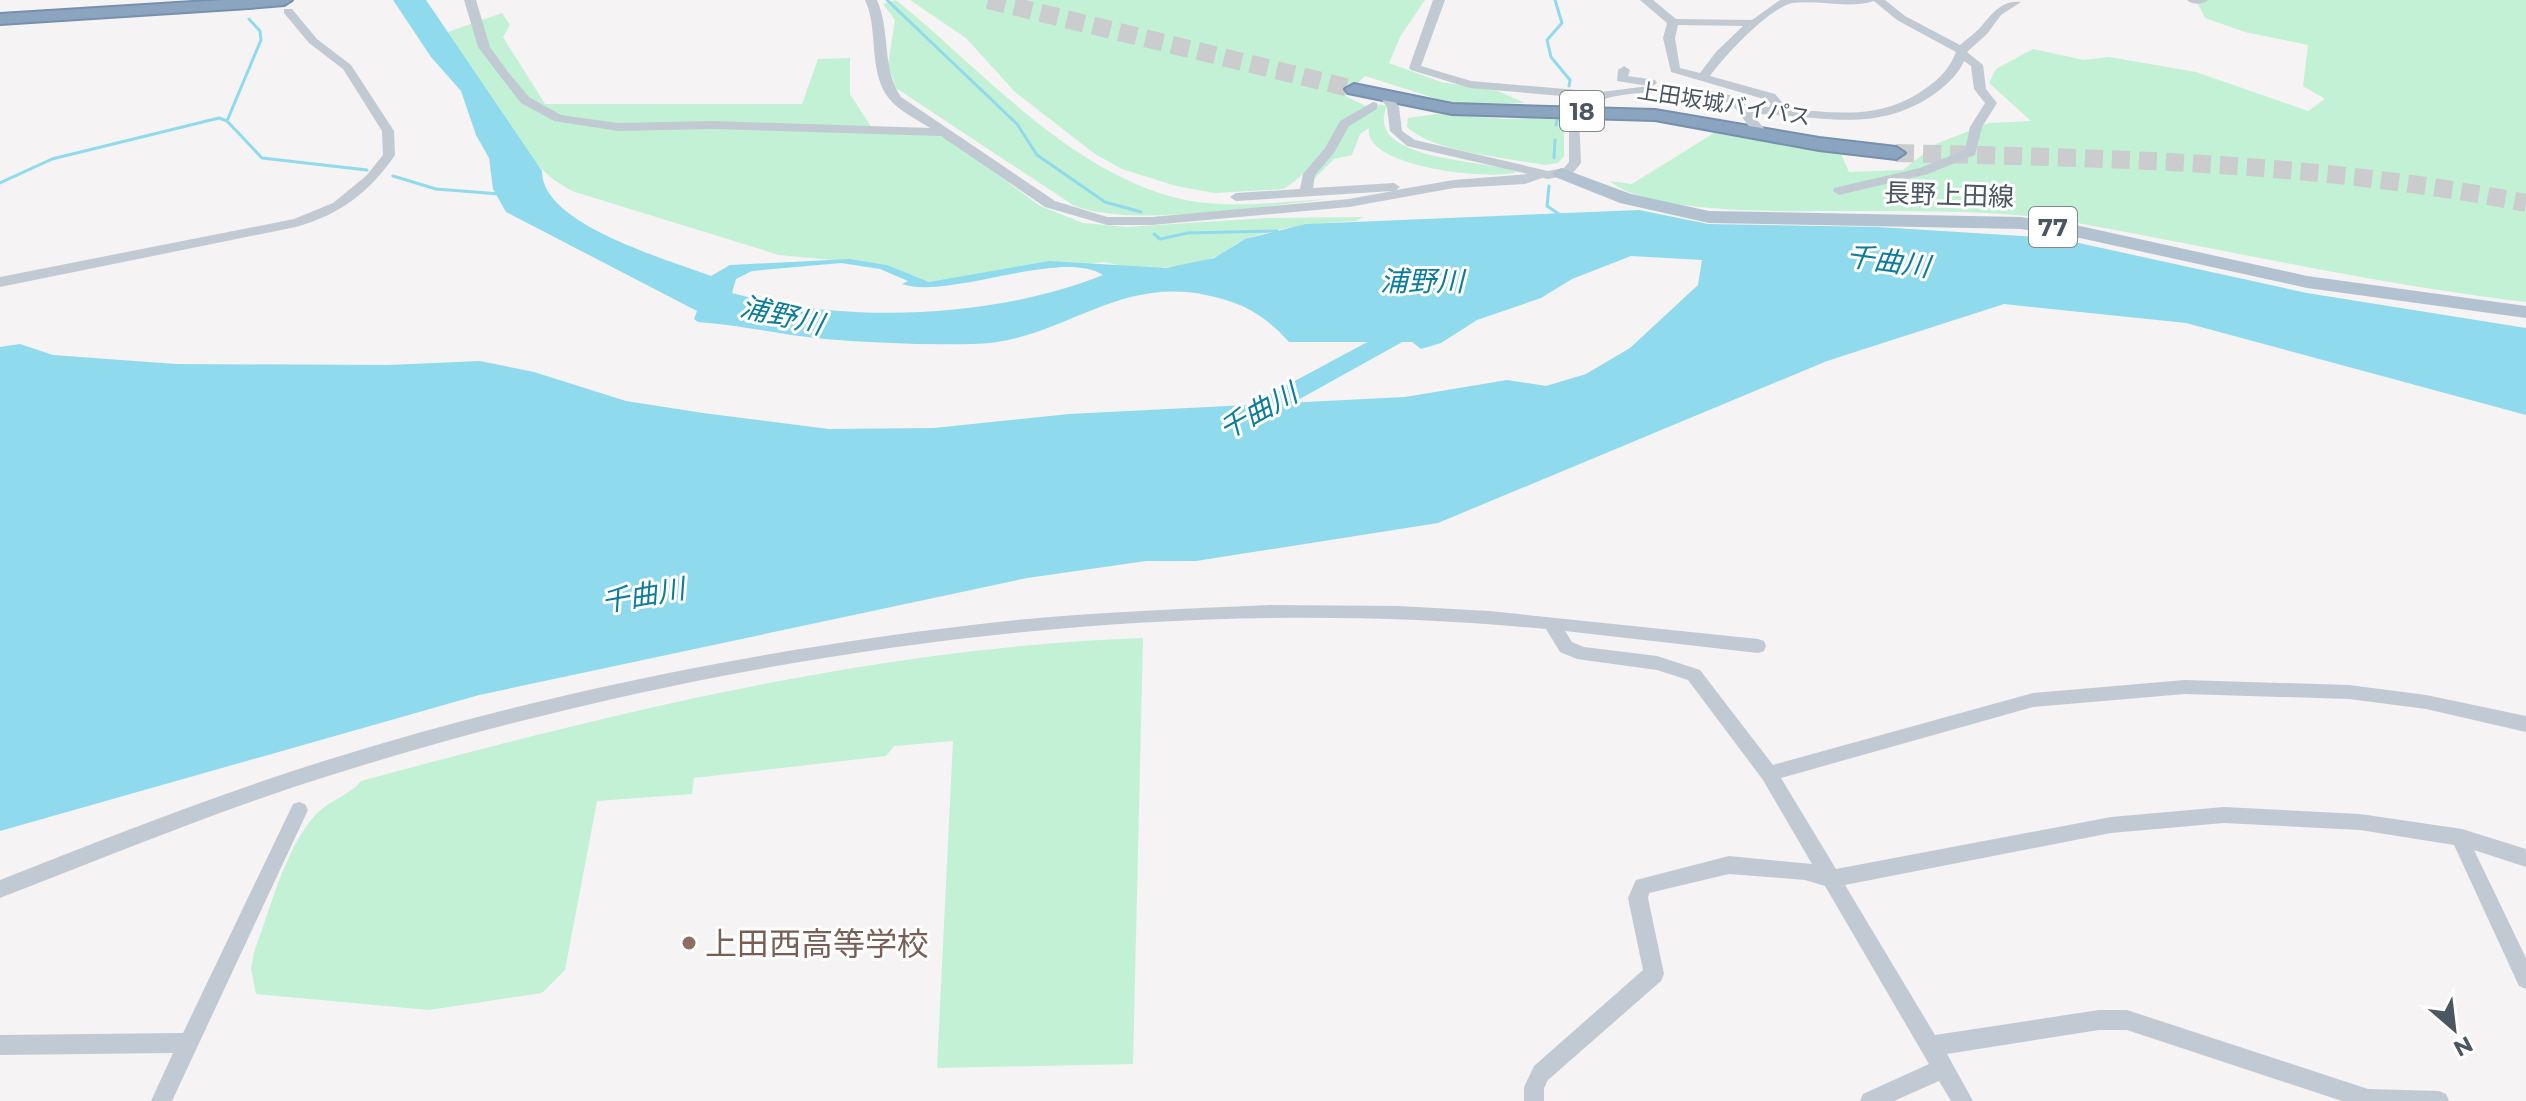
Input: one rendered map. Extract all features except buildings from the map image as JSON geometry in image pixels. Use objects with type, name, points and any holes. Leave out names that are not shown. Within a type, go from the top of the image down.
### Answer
[{"type":"highway","points":[[0,19],[66,12],[286,6]]},
{"type":"highway","name":"上田坂城バイパス","points":[[1354,89],[1379,101],[1467,110],[1611,111],[1726,125],[1896,153]]},
{"type":"main road","name":"長野上田線","points":[[1561,173],[1626,199],[1709,217],[2021,223],[2080,232],[2307,282],[2526,312]]},
{"type":"street","points":[[470,0],[484,47],[504,74],[525,100],[558,118],[618,127],[712,125],[946,132]]},
{"type":"street","points":[[871,0],[878,15],[879,66],[887,88],[908,109],[1050,204],[1107,221],[1152,221],[1349,203],[1410,191],[1525,180],[1540,174]]},
{"type":"street","points":[[1439,0],[1415,68],[1470,84],[1602,96]]},
{"type":"street","points":[[1646,0],[1673,22],[1751,23]]},
{"type":"street","points":[[1703,78],[1717,54],[1751,23],[1787,0],[1869,0]]},
{"type":"street","points":[[1839,191],[1924,171],[1971,152],[1976,127],[1991,103],[1980,89],[1977,65],[1962,52],[1901,18],[1878,0]]},
{"type":"street","points":[[1742,110],[1774,109],[1824,117],[1888,114],[1932,92],[1955,68],[1962,52],[1986,29],[1996,10],[2015,2],[2012,0]]},
{"type":"street","points":[[2193,0],[2202,0]]},
{"type":"street","points":[[0,282],[296,223],[333,211],[355,195],[389,155],[388,131],[347,67],[313,41],[286,6]]},
{"type":"street","points":[[1673,22],[1669,38],[1675,70],[1771,97],[1777,103],[1774,109]]},
{"type":"street","points":[[1624,70],[1621,79],[1656,84],[1660,91]]},
{"type":"street","points":[[1413,103],[1395,115],[1391,124],[1411,143],[1540,174],[1561,173],[1572,167],[1577,158],[1577,113],[1585,100],[1602,96],[1660,91],[1717,94],[1742,110],[1761,132]]},
{"type":"street","points":[[1306,192],[1309,174],[1330,150],[1344,124],[1379,101],[1395,115]]},
{"type":"street","points":[[1726,125],[1741,119],[1742,110]]},
{"type":"street","points":[[1236,197],[1386,187],[1410,191]]},
{"type":"street","points":[[0,889],[207,810],[369,755],[600,696],[782,659],[937,635],[1053,623],[1147,618],[1395,613],[1551,623],[1758,646]]},
{"type":"street","points":[[1551,623],[1566,647],[1583,654],[1657,663],[1694,675],[1769,774],[1963,1101]]},
{"type":"street","points":[[1769,774],[2033,700],[2185,687],[2349,692],[2426,702],[2526,724]]},
{"type":"street","points":[[161,1101],[299,810]]},
{"type":"street","points":[[1534,1101],[1534,1087],[1541,1073],[1654,974],[1638,898],[1643,886],[1729,865],[1805,871],[1832,879],[2111,825],[2224,815],[2360,822],[2462,838],[2526,858]]},
{"type":"street","points":[[2462,838],[2465,852],[2526,979]]},
{"type":"street","points":[[1931,1046],[2099,1020],[2127,1020],[2368,1100],[2439,1101]]},
{"type":"street","points":[[0,1045],[187,1043]]},
{"type":"street","points":[[1870,1101],[1944,1068]]},
{"type":"green space","points":[[896,0],[1035,121],[1112,173],[1154,191],[1197,202],[1247,204],[1331,199],[1162,215],[1097,212],[1073,205],[896,88],[888,65],[895,20],[883,4]]},
{"type":"green space","points":[[910,0],[1425,0],[1400,37],[1389,63],[1441,82],[1498,91],[1525,103],[1450,103],[1365,76],[1345,96],[1366,106],[1300,177],[1284,189],[1214,193],[1176,186],[1122,169],[1095,154],[1015,92],[966,38]]},
{"type":"green space","points":[[2196,0],[2526,0],[2526,302],[2355,276],[2044,218],[1957,212],[1720,209],[1655,200],[1629,192],[1610,181],[1632,184],[1714,133],[1841,154],[1849,172],[1903,170],[1936,144],[1989,123],[2031,121],[1989,83],[1996,69],[2033,49],[2084,60],[2109,57],[2196,72],[2308,111],[2325,99],[2303,86],[2308,45],[2245,32],[2205,18]]},
{"type":"green space","points":[[502,13],[510,25],[503,37],[545,104],[802,104],[818,59],[850,58],[850,94],[872,128],[938,135],[950,140],[1040,206],[1083,223],[1127,227],[1267,218],[1363,217],[1356,221],[1273,231],[1246,239],[1202,261],[1160,268],[1105,262],[929,282],[886,265],[779,255],[575,192],[536,164],[503,122],[448,32]]},
{"type":"green space","points":[[1376,104],[1387,106],[1384,124],[1393,138],[1409,148],[1517,172],[1457,172],[1406,161],[1386,153],[1372,141],[1369,128],[1360,134],[1352,155],[1334,159],[1313,180],[1312,174],[1347,125]]},
{"type":"green space","points":[[1437,114],[1507,119],[1564,117],[1564,156],[1558,163],[1545,165],[1492,156],[1434,142],[1407,127],[1408,118]]},
{"type":"green space","points":[[1143,638],[1133,1064],[937,1068],[953,741],[894,746],[886,756],[694,778],[692,794],[597,801],[565,970],[542,993],[429,1010],[256,994],[251,969],[254,952],[279,880],[295,845],[316,814],[361,781],[651,708],[846,669],[1043,644]]},
{"type":"water","name":"浦野川","points":[[393,0],[426,0],[542,171],[547,190],[562,208],[611,238],[711,276],[730,265],[849,259],[887,265],[929,282],[1049,261],[1166,268],[1214,258],[1245,239],[1306,224],[1639,210],[1708,224],[1878,227],[2056,238],[2307,293],[2526,328],[2526,415],[2186,323],[2004,304],[1827,361],[1438,523],[1196,561],[1146,561],[1027,578],[479,695],[0,831],[0,347],[20,344],[53,355],[176,364],[388,365],[480,361],[534,372],[626,401],[703,413],[829,429],[934,428],[1069,414],[1405,397],[1507,380],[1546,386],[1586,374],[1630,348],[1698,285],[1702,260],[1631,256],[1572,279],[1541,298],[1477,320],[1441,343],[1421,349],[1412,342],[1289,342],[1262,317],[1242,306],[1206,295],[1173,292],[1143,294],[1033,333],[1004,341],[972,344],[825,339],[698,322],[694,319],[697,311],[506,212],[493,189],[489,158],[476,135],[461,91],[431,57]],"holes":[[[841,263],[880,269],[908,281],[902,284],[923,287],[948,286],[1060,267],[1084,268],[1103,275],[1014,301],[919,312],[870,313],[822,309],[732,293],[736,279],[752,271]]]},
{"type":"waterway","points":[[887,0],[1017,124],[1037,155],[1105,202],[1141,212]]},
{"type":"waterway","points":[[1555,0],[1562,23],[1547,40],[1551,57],[1570,80],[1569,86]]},
{"type":"waterway","points":[[227,121],[261,40],[260,31],[249,19]]},
{"type":"waterway","points":[[1556,125],[1562,98]]},
{"type":"waterway","points":[[0,183],[52,159],[219,118],[227,121]]},
{"type":"waterway","points":[[227,121],[262,158],[367,170]]},
{"type":"waterway","points":[[1554,158],[1555,140]]},
{"type":"waterway","points":[[393,176],[436,189],[500,194]]},
{"type":"waterway","points":[[1549,186],[1547,206],[1562,216]]},
{"type":"waterway","points":[[1154,234],[1160,239],[1188,233],[1277,231]]},
{"type":"waterway","name":"千曲川","points":[[1242,420],[1414,325]]},
{"type":"tunnel","points":[[988,0],[1354,89]]},
{"type":"tunnel","points":[[1896,153],[2133,160],[2291,170],[2448,189],[2526,203]]},
{"type":"place","name":"上田西高等学校","points":[[689,943]]}]
